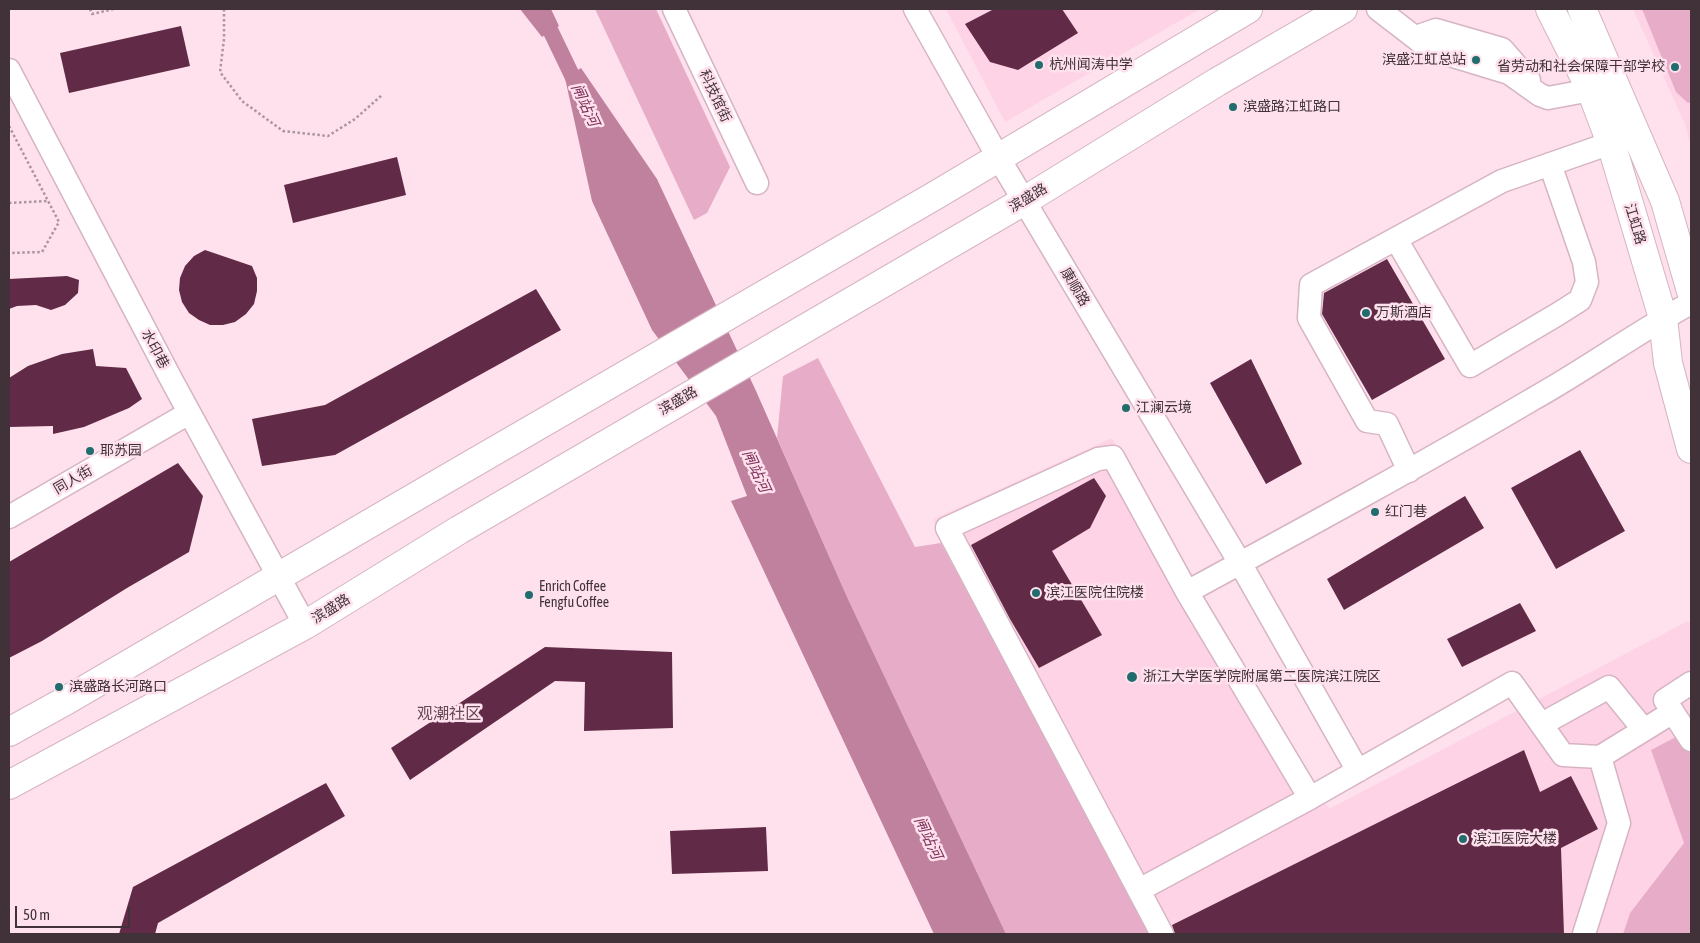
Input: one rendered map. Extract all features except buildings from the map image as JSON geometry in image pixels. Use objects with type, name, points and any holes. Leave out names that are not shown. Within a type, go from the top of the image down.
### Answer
[{"type":"main road","points":[[9,732],[936,196],[998,157],[1248,9]]},
{"type":"main road","name":"滨盛路","points":[[9,785],[305,625],[459,530],[1024,201],[1217,82],[1343,9]]},
{"type":"main road","name":"江虹路","points":[[1550,9],[1591,90],[1611,143],[1663,318],[1668,363],[1691,449]]},
{"type":"main road","points":[[1582,9],[1665,201],[1691,291]]},
{"type":"street","name":"科技馆街","points":[[674,9],[757,183]]},
{"type":"street","name":"康顺路","points":[[915,9],[998,157],[1240,563],[1358,771]]},
{"type":"street","points":[[1378,9],[1430,49],[1509,73],[1540,95],[1548,98],[1591,90]]},
{"type":"street","name":"水印巷","points":[[9,70],[189,413],[305,625]]},
{"type":"street","points":[[1409,471],[1387,424],[1367,420],[1308,318],[1311,285],[1502,181],[1611,143]]},
{"type":"street","points":[[1396,239],[1470,366],[1580,300],[1587,282],[1584,262],[1550,164]]},
{"type":"street","points":[[1187,592],[1409,471],[1536,398],[1663,318],[1691,303]]},
{"type":"street","name":"同人街","points":[[9,517],[189,413]]},
{"type":"street","points":[[1162,934],[947,528],[1098,458],[1113,457],[1187,592],[1310,798]]},
{"type":"street","points":[[1139,890],[1310,798],[1512,683],[1563,755],[1600,757],[1644,730],[1680,719],[1691,683]]},
{"type":"street","points":[[1542,724],[1609,687],[1644,730]]},
{"type":"street","points":[[1584,934],[1620,823],[1600,757]]},
{"type":"path","points":[[90,9],[92,14],[114,9]]},
{"type":"path","points":[[224,9],[224,39],[220,72],[242,101],[283,131],[328,136],[355,119],[382,95]]},
{"type":"path","points":[[9,126],[59,222],[42,252],[9,253]]},
{"type":"path","points":[[9,203],[48,200]]},
{"type":"shaded area","points":[[595,9],[656,9],[730,167],[707,213],[694,220]]},
{"type":"shaded area","name":"杭州闻涛中学","points":[[946,9],[1200,9],[1005,122]]},
{"type":"shaded area","name":"省劳动和社会保障干部学校","points":[[1633,9],[1691,9],[1691,148],[1685,124]]},
{"type":"shaded area","name":"省劳动和社会保障干部学校","points":[[1642,9],[1691,9],[1691,102],[1688,103],[1676,92]]},
{"type":"shaded area","points":[[818,358],[915,547],[941,543],[1150,934],[1006,934],[848,599],[777,438],[783,376]]},
{"type":"shaded area","name":"浙江大学医学院附属第二医院滨江院区","points":[[1112,438],[1329,809],[1688,621],[1691,625],[1691,729],[1651,750],[1684,843],[1630,913],[1623,934],[1150,934],[941,543],[934,519]]},
{"type":"shaded area","points":[[1691,729],[1691,934],[1623,934],[1630,913],[1684,843],[1651,750]]},
{"type":"water","points":[[520,9],[551,9],[559,26],[542,37]]},
{"type":"water","points":[[581,68],[657,179],[756,391],[848,599],[1006,934],[934,934],[731,501],[747,496],[716,416],[652,330],[592,201],[565,78]]},
{"type":"waterway","name":"闸站河","points":[[540,9],[580,92]]},
{"type":"place","name":"滨盛江虹总站","points":[[1476,60]]},
{"type":"place","name":"杭州闻涛中学","points":[[1039,65]]},
{"type":"place","name":"省劳动和社会保障干部学校","points":[[1675,67]]},
{"type":"place","name":"滨盛路江虹路口","points":[[1233,107]]},
{"type":"place","name":"万斯酒店","points":[[1366,313]]},
{"type":"place","name":"江澜云境","points":[[1126,408]]},
{"type":"place","name":"耶苏园","points":[[90,451]]},
{"type":"place","name":"红门巷","points":[[1375,512]]},
{"type":"place","name":"滨江医院住院楼","points":[[1036,593]]},
{"type":"place","name":"Enrich Coffee Fengfu Coffee","points":[[529,595]]},
{"type":"place","name":"浙江大学医学院附属第二医院滨江院区","points":[[1132,677]]},
{"type":"place","name":"滨盛路长河路口","points":[[59,687]]},
{"type":"place","name":"滨江医院大楼","points":[[1463,839]]},
{"type":"district","name":"观潮社区","points":[[449,714]]}]
